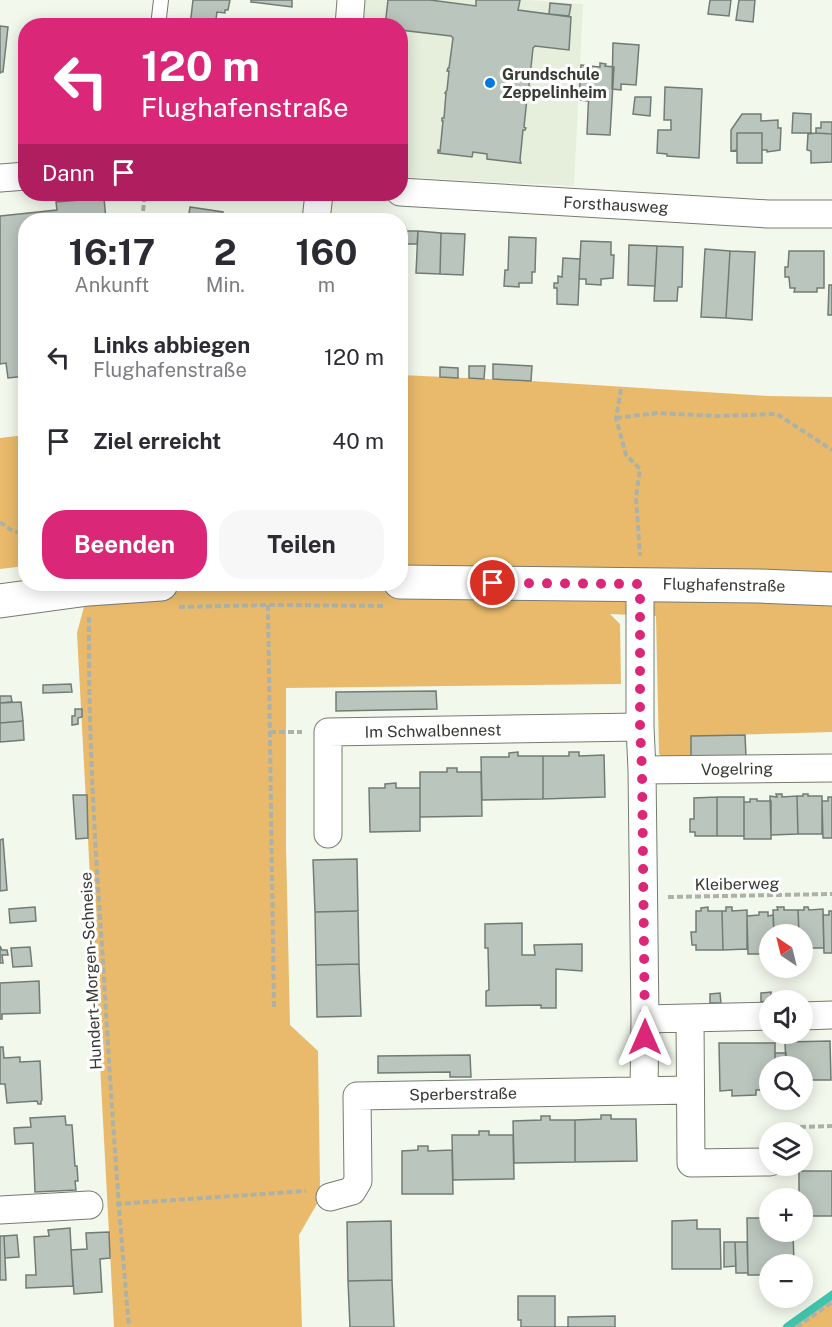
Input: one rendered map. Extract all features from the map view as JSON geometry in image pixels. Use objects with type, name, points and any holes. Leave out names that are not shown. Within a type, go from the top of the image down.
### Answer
[{"type":"street","points":[[350,18],[351,0]]},
{"type":"street","points":[[0,178],[18,177]]},
{"type":"street","name":"Forsthausweg","points":[[408,192],[768,214],[832,214]]},
{"type":"street","points":[[640,570],[644,1091]]},
{"type":"street","name":"Flughafenstraße","points":[[394,594],[640,570],[832,588]]},
{"type":"street","points":[[0,601],[68,591]]},
{"type":"street","points":[[145,591],[169,595]]},
{"type":"street","name":"Im Schwalbennest","points":[[328,732],[640,727]]},
{"type":"street","points":[[328,732],[328,834]]},
{"type":"street","name":"Vogelring","points":[[642,770],[832,768]]},
{"type":"street","points":[[813,1016],[832,1015]]},
{"type":"street","points":[[645,1018],[759,1016]]},
{"type":"street","points":[[690,1018],[692,1163],[759,1162]]},
{"type":"street","name":"Sperberstraße","points":[[330,1197],[352,1191],[358,1181],[357,1096],[690,1090]]},
{"type":"street","points":[[0,1210],[89,1205]]},
{"type":"lane","points":[[159,18],[161,0]]},
{"type":"path","points":[[621,389],[616,418],[626,455],[640,469],[636,496],[640,570]]},
{"type":"path","points":[[616,418],[657,413],[717,416],[777,414],[832,450]]},
{"type":"path","points":[[0,522],[18,533]]},
{"type":"path","points":[[169,595],[268,605],[394,594]]},
{"type":"path","points":[[268,605],[274,1008]]},
{"type":"path","name":"Hundert-Morgen-Schneise","points":[[89,614],[90,715],[118,1204],[129,1327]]},
{"type":"path","points":[[270,732],[328,732]]},
{"type":"path","name":"Kleiberweg","points":[[643,897],[832,894]]},
{"type":"path","points":[[813,1127],[832,1126]]},
{"type":"path","points":[[89,1205],[314,1191],[330,1197]]},
{"type":"path","points":[[797,1327],[832,1302]]},
{"type":"shaded area","name":"Grundschule Zeppelinheim","points":[[364,0],[528,0],[583,4],[574,186],[408,177],[408,18],[362,18]]},
{"type":"shaded area","points":[[408,375],[768,396],[832,397],[832,732],[691,736],[691,758],[664,758],[659,754],[656,616],[610,614],[620,624],[621,684],[286,688],[286,847],[290,1025],[318,1051],[320,1187],[318,1202],[299,1235],[302,1327],[114,1327],[77,633],[88,591],[408,591]]},
{"type":"shaded area","points":[[18,436],[18,567],[0,569],[0,438]]},
{"type":"shaded area","points":[[832,1290],[832,1327],[788,1327],[813,1308]]},
{"type":"building","points":[[193,0],[230,0],[228,10],[225,10],[225,13],[217,12],[216,18],[191,18]]},
{"type":"building","points":[[251,0],[292,0],[292,7],[251,2]]},
{"type":"building","points":[[388,0],[430,0],[476,6],[476,0],[520,0],[518,10],[571,17],[569,50],[535,46],[533,48],[529,86],[531,87],[528,89],[521,163],[487,159],[487,154],[473,152],[472,157],[438,153],[453,38],[408,31],[408,18],[386,18]]},
{"type":"building","points":[[710,0],[731,0],[729,16],[708,14]]},
{"type":"building","points":[[739,0],[755,0],[753,22],[736,20]]},
{"type":"building","points":[[550,3],[571,5],[569,16],[549,14]]},
{"type":"building","points":[[0,26],[8,27],[3,72],[0,72]]},
{"type":"building","points":[[613,43],[639,45],[636,85],[621,84],[621,90],[612,89]]},
{"type":"building","points":[[600,63],[614,67],[610,135],[587,134],[590,66],[600,67]]},
{"type":"building","points":[[581,65],[590,66],[589,101],[579,100]]},
{"type":"building","points":[[665,87],[702,89],[699,158],[657,153],[658,130],[671,130],[671,120],[664,120]]},
{"type":"building","points":[[635,97],[651,97],[650,116],[633,114]]},
{"type":"building","points":[[793,113],[811,114],[811,133],[792,133]]},
{"type":"building","points":[[742,114],[761,114],[761,121],[778,120],[778,128],[781,128],[780,150],[767,152],[767,150],[762,150],[762,133],[737,133],[737,150],[731,151],[731,130]]},
{"type":"building","points":[[821,122],[832,122],[832,134],[816,133],[816,128],[821,128]]},
{"type":"building","points":[[737,133],[762,133],[762,163],[737,163]]},
{"type":"building","points":[[808,134],[832,134],[832,162],[811,163],[811,151],[807,150]]},
{"type":"building","points":[[104,201],[105,213],[28,213],[57,210],[56,202]]},
{"type":"building","points":[[190,207],[223,212],[223,213],[189,213]]},
{"type":"building","points":[[18,214],[18,377],[8,378],[6,363],[0,364],[0,216]]},
{"type":"building","points":[[408,231],[418,231],[417,244],[408,244]]},
{"type":"building","points":[[418,231],[441,233],[440,274],[416,273]]},
{"type":"building","points":[[441,233],[465,234],[463,275],[440,274]]},
{"type":"building","points":[[509,237],[536,238],[535,272],[532,272],[532,283],[519,283],[519,287],[504,286],[505,270],[508,270]]},
{"type":"building","points":[[581,241],[611,242],[611,255],[614,255],[613,278],[601,279],[601,285],[586,284],[586,279],[579,279]]},
{"type":"building","points":[[629,245],[657,246],[655,286],[628,285]]},
{"type":"building","points":[[657,246],[683,247],[682,287],[678,287],[677,301],[654,301]]},
{"type":"building","points":[[705,249],[730,251],[726,318],[701,317]]},
{"type":"building","points":[[730,251],[755,252],[752,320],[726,318]]},
{"type":"building","points":[[789,251],[824,251],[824,288],[817,288],[817,292],[794,292],[795,288],[790,288],[789,277],[785,277]]},
{"type":"building","points":[[563,258],[580,259],[578,305],[557,304],[557,288],[554,288],[554,283],[558,283],[558,276],[562,277]]},
{"type":"building","points":[[829,285],[832,285],[832,315],[828,315]]},
{"type":"building","points":[[493,364],[532,366],[531,381],[493,379]]},
{"type":"building","points":[[469,366],[485,366],[484,379],[469,378]]},
{"type":"building","points":[[440,367],[458,368],[458,378],[440,377]]},
{"type":"building","points":[[71,684],[72,692],[43,693],[43,685]]},
{"type":"building","points":[[436,691],[437,709],[336,711],[336,692]]},
{"type":"building","points":[[0,696],[11,696],[12,702],[0,703]]},
{"type":"building","points":[[21,702],[23,721],[0,723],[0,703]]},
{"type":"building","points":[[75,709],[82,709],[82,717],[78,718],[78,724],[72,725],[72,716],[75,716]]},
{"type":"building","points":[[23,721],[24,740],[0,742],[0,723]]},
{"type":"building","points":[[745,735],[746,757],[691,758],[691,736]]},
{"type":"building","points":[[518,752],[518,756],[543,756],[543,799],[482,800],[481,757],[509,757],[509,753]]},
{"type":"building","points":[[569,752],[579,752],[579,756],[604,755],[605,797],[543,799],[543,756],[569,756]]},
{"type":"building","points":[[447,768],[457,768],[457,772],[481,772],[482,816],[420,817],[420,772],[447,772]]},
{"type":"building","points":[[396,783],[396,788],[420,788],[420,831],[370,832],[369,788],[385,788],[385,784]]},
{"type":"building","points":[[776,794],[782,794],[782,797],[797,796],[798,834],[771,835],[770,796],[777,797]]},
{"type":"building","points":[[803,794],[822,796],[822,834],[798,834],[797,796],[803,796]]},
{"type":"building","points":[[73,795],[87,795],[88,838],[76,839]]},
{"type":"building","points":[[717,797],[744,797],[744,836],[717,836]]},
{"type":"building","points":[[717,797],[717,836],[695,836],[695,832],[690,832],[690,819],[694,819],[694,798]]},
{"type":"building","points":[[828,797],[832,797],[832,838],[823,838],[822,801],[828,801]]},
{"type":"building","points":[[750,799],[771,801],[771,839],[744,839],[744,802],[750,802]]},
{"type":"building","points":[[3,839],[7,890],[0,891],[0,840]]},
{"type":"building","points":[[357,859],[358,911],[315,912],[313,860]]},
{"type":"building","points":[[35,907],[36,921],[10,923],[9,909]]},
{"type":"building","points":[[708,907],[708,911],[722,911],[723,950],[696,950],[696,945],[692,945],[691,932],[696,932],[696,911]]},
{"type":"building","points":[[726,907],[732,907],[732,911],[747,910],[747,949],[723,950],[722,911],[726,911]]},
{"type":"building","points":[[777,907],[784,907],[784,910],[798,910],[799,924],[774,924],[773,910],[778,910]]},
{"type":"building","points":[[804,907],[808,907],[809,910],[823,909],[824,948],[813,948],[813,924],[799,924],[798,910],[804,910]]},
{"type":"building","points":[[358,911],[359,964],[316,965],[315,912]]},
{"type":"building","points":[[829,911],[832,911],[832,953],[824,953],[823,915],[829,915]]},
{"type":"building","points":[[759,912],[768,912],[768,916],[773,915],[773,924],[759,924],[759,954],[748,954],[747,916],[759,915]]},
{"type":"building","points":[[522,923],[522,955],[535,955],[534,945],[582,944],[582,971],[556,969],[556,1008],[541,1008],[541,1005],[486,1006],[486,991],[489,990],[485,924]]},
{"type":"building","points":[[0,946],[2,950],[7,950],[8,955],[2,955],[3,963],[0,963]]},
{"type":"building","points":[[30,947],[32,966],[13,967],[11,948]]},
{"type":"building","points":[[359,964],[361,1016],[317,1017],[316,965]]},
{"type":"building","points":[[39,981],[40,1013],[2,1014],[2,1019],[0,1019],[0,983]]},
{"type":"building","points":[[720,993],[721,1003],[710,1003],[710,994]]},
{"type":"building","points":[[813,1041],[830,1041],[831,1080],[813,1080],[813,1056],[786,1056],[785,1044],[813,1044]]},
{"type":"building","points":[[719,1043],[775,1044],[775,1056],[759,1056],[759,1090],[756,1090],[756,1095],[732,1096],[732,1090],[720,1091]]},
{"type":"building","points":[[0,1047],[3,1047],[4,1058],[20,1057],[20,1062],[40,1061],[41,1104],[37,1101],[7,1103],[5,1084],[0,1084]]},
{"type":"building","points":[[775,1053],[786,1053],[786,1056],[775,1056]]},
{"type":"building","points":[[470,1055],[471,1077],[450,1077],[450,1072],[378,1073],[378,1056]]},
{"type":"building","points":[[601,1115],[611,1115],[611,1119],[636,1119],[637,1161],[575,1162],[575,1120],[601,1119]]},
{"type":"building","points":[[65,1116],[66,1125],[72,1125],[78,1181],[75,1181],[76,1190],[35,1192],[33,1143],[15,1144],[14,1128],[31,1127],[30,1118]]},
{"type":"building","points":[[541,1116],[550,1116],[550,1120],[575,1120],[575,1162],[514,1163],[513,1121],[541,1120]]},
{"type":"building","points":[[479,1131],[489,1131],[489,1135],[513,1135],[514,1179],[453,1180],[452,1135],[479,1135]]},
{"type":"building","points":[[418,1146],[428,1146],[428,1151],[452,1150],[453,1194],[402,1194],[402,1151],[418,1150]]},
{"type":"building","points":[[813,1171],[832,1171],[832,1216],[813,1216],[813,1188],[799,1188],[799,1176],[813,1176]]},
{"type":"building","points":[[747,1218],[759,1218],[759,1242],[793,1242],[794,1254],[759,1254],[759,1275],[748,1275]]},
{"type":"building","points":[[697,1220],[697,1229],[720,1229],[721,1269],[672,1269],[672,1221]]},
{"type":"building","points":[[391,1221],[392,1280],[348,1281],[347,1222]]},
{"type":"building","points":[[70,1228],[73,1286],[26,1288],[26,1275],[36,1275],[34,1237],[49,1236],[48,1230]]},
{"type":"building","points":[[109,1232],[110,1258],[100,1259],[102,1292],[74,1294],[71,1250],[87,1249],[86,1233]]},
{"type":"building","points":[[17,1235],[19,1257],[5,1258],[4,1236]]},
{"type":"building","points":[[0,1236],[4,1236],[6,1280],[0,1280]]},
{"type":"building","points":[[724,1242],[735,1242],[736,1266],[724,1267]]},
{"type":"building","points":[[735,1242],[747,1242],[748,1273],[736,1273]]},
{"type":"building","points":[[392,1280],[394,1327],[350,1327],[348,1281]]},
{"type":"building","points":[[518,1296],[555,1296],[555,1327],[521,1327],[521,1320],[518,1320]]},
{"type":"building","points":[[615,1316],[615,1327],[568,1327],[568,1317]]},
{"type":"waterway","points":[[787,1327],[832,1295]]},
{"type":"place","name":"Grundschule Zeppelinheim","points":[[490,83]]},
{"type":"route","points":[[493,583],[640,584],[645,1037]]}]
